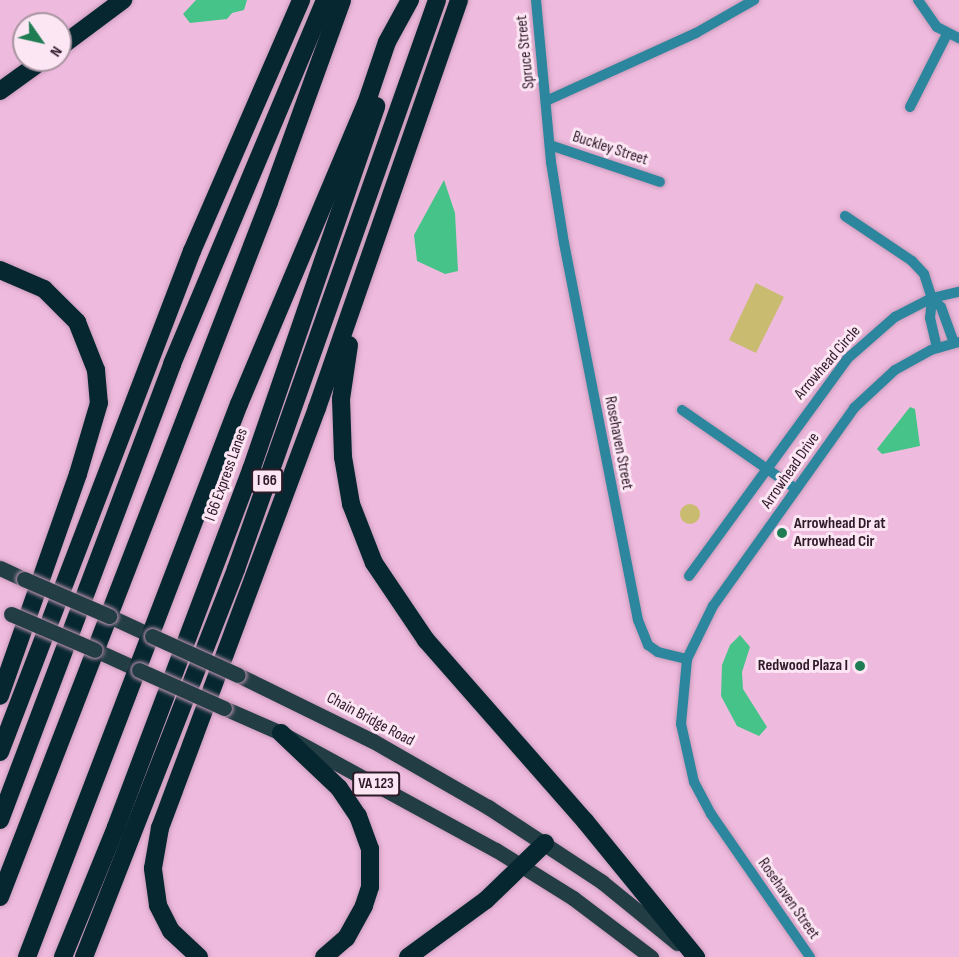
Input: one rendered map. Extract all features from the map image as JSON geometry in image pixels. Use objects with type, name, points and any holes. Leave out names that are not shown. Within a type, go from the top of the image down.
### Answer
[{"type":"highway","points":[[72,38],[123,0]]},
{"type":"highway","points":[[0,752],[188,262],[301,0]]},
{"type":"highway","points":[[0,820],[168,375],[326,0]]},
{"type":"highway","points":[[0,897],[269,202],[342,0]]},
{"type":"highway","points":[[27,957],[139,670],[239,404],[366,104],[387,42],[411,0]]},
{"type":"highway","name":"I 66 Express Lanes","points":[[63,957],[116,827],[250,470],[411,0]]},
{"type":"highway","name":"I 66","points":[[84,957],[236,569],[437,0]]},
{"type":"highway","points":[[199,957],[171,931],[158,905],[153,868],[160,828],[391,202],[459,0]]},
{"type":"highway","points":[[0,91],[26,72]]},
{"type":"highway","points":[[391,202],[349,346],[340,399],[346,476],[359,530],[388,588],[426,640],[585,820],[694,957]]},
{"type":"highway","points":[[0,270],[44,289],[77,322],[96,370],[99,403],[78,474],[0,696]]},
{"type":"highway","points":[[281,733],[339,788],[358,816],[370,849],[370,887],[364,906],[346,938],[324,957]]},
{"type":"highway","points":[[408,957],[471,912],[524,867],[545,843]]},
{"type":"main road","name":"Chain Bridge Road","points":[[0,568],[237,675],[382,746],[545,843],[616,893],[694,957]]},
{"type":"main road","name":"VA 123","points":[[6,611],[281,733],[524,867],[593,912],[651,957]]},
{"type":"street","name":"Spruce Street","points":[[536,0],[546,101]]},
{"type":"street","points":[[546,101],[706,28],[754,0]]},
{"type":"street","points":[[918,0],[938,27],[947,34],[959,38]]},
{"type":"street","points":[[910,107],[947,34]]},
{"type":"street","name":"Rosehaven Street","points":[[546,101],[564,243],[638,620],[648,645],[658,652],[687,659],[681,724],[694,782],[711,814],[810,957]]},
{"type":"street","name":"Buckley Street","points":[[550,145],[660,182]]},
{"type":"street","points":[[844,216],[912,261],[924,274],[932,298],[930,318],[937,348]]},
{"type":"street","name":"Arrowhead Circle","points":[[688,576],[847,359],[895,317],[932,298],[959,292]]},
{"type":"street","points":[[932,298],[941,307],[956,343]]},
{"type":"street","name":"Arrowhead Drive","points":[[687,659],[713,606],[796,489],[873,387],[895,370],[937,348],[956,343]]},
{"type":"street","points":[[682,410],[796,489]]},
{"type":"shaded area","points":[[196,0],[247,0],[244,10],[232,13],[227,19],[190,23],[183,14]]},
{"type":"shaded area","points":[[444,180],[455,213],[458,271],[445,274],[417,261],[414,235]]},
{"type":"shaded area","points":[[756,283],[784,297],[756,353],[729,340]]},
{"type":"shaded area","points":[[910,407],[915,409],[920,446],[882,454],[877,449]]},
{"type":"shaded area","points":[[686,504],[694,504],[700,510],[700,518],[694,524],[686,524],[680,518],[680,510]]},
{"type":"shaded area","points":[[740,635],[750,647],[742,672],[743,689],[767,727],[759,736],[737,726],[721,696],[722,665],[730,645]]},
{"type":"place","name":"Arrowhead Dr at Arrowhead Cir","points":[[782,533]]},
{"type":"place","name":"Redwood Plaza I","points":[[860,666]]}]
